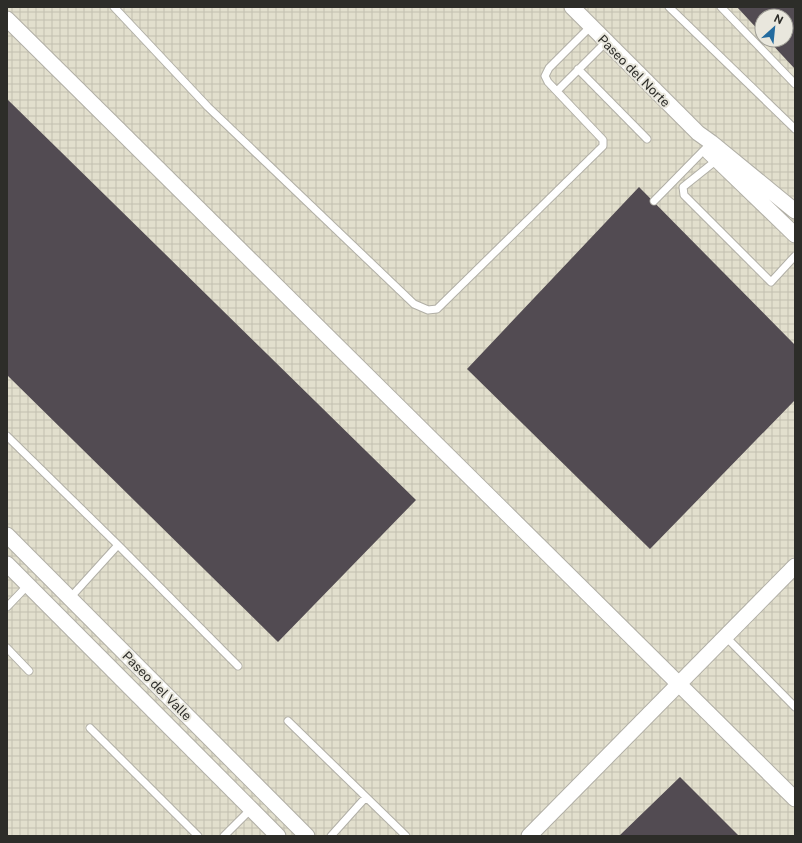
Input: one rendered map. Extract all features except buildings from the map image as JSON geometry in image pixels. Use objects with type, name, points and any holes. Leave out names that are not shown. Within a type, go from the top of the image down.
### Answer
[{"type":"street","name":"Paseo del Norte","points":[[575,8],[590,27],[698,133],[795,235]]},
{"type":"street","points":[[7,19],[679,686],[795,799]]},
{"type":"street","name":"Paseo del Norte","points":[[720,157],[795,211]]},
{"type":"street","name":"Paseo del Valle","points":[[7,535],[307,836]]},
{"type":"street","name":"Paseo del Valle","points":[[7,564],[278,836]]},
{"type":"street","points":[[529,836],[679,686],[795,566]]},
{"type":"lane","points":[[114,7],[214,113],[414,304],[428,310],[437,308],[603,146],[603,140],[557,92],[545,76],[549,68],[590,27]]},
{"type":"lane","points":[[669,7],[795,129]]},
{"type":"lane","points":[[722,7],[795,84]]},
{"type":"lane","points":[[557,92],[606,42]]},
{"type":"lane","points":[[578,69],[647,139]]},
{"type":"lane","points":[[654,201],[709,146]]},
{"type":"lane","points":[[720,157],[684,187],[684,195],[771,282],[795,256]]},
{"type":"lane","points":[[7,436],[238,666]]},
{"type":"lane","points":[[70,598],[118,545]]},
{"type":"lane","points":[[7,608],[28,585]]},
{"type":"lane","points":[[726,637],[795,707]]},
{"type":"lane","points":[[7,648],[29,671]]},
{"type":"lane","points":[[288,721],[406,836]]},
{"type":"lane","points":[[90,728],[198,836]]},
{"type":"lane","points":[[331,836],[366,797]]},
{"type":"lane","points":[[224,836],[251,809]]},
{"type":"shaded area","points":[[7,7],[795,7],[795,836],[7,836]]}]
